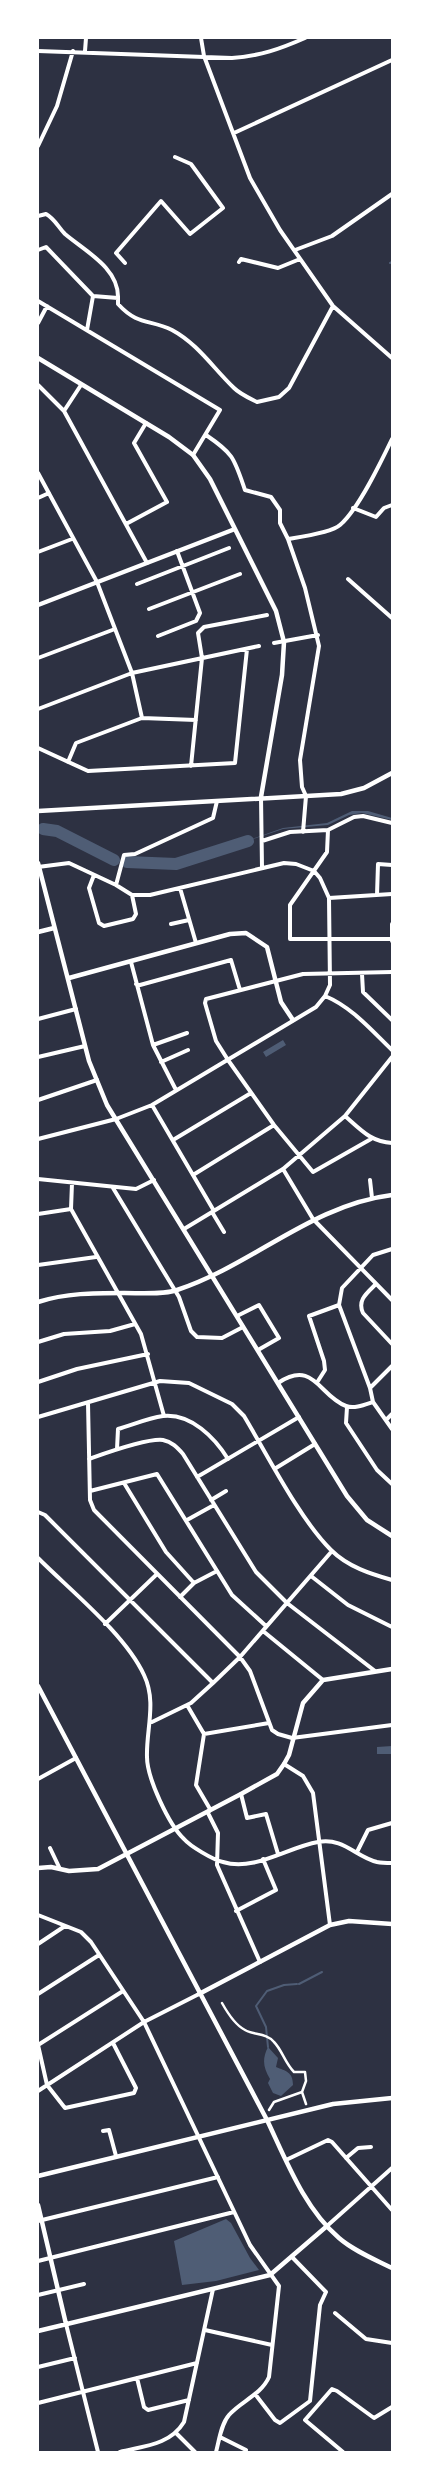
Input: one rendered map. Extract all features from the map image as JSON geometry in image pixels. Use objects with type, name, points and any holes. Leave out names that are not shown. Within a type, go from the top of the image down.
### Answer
[{"type":"street","points":[[85,52],[86,38]]},
{"type":"street","points":[[201,38],[204,56],[250,178],[280,230],[333,306],[392,358]]},
{"type":"street","points":[[38,51],[257,56],[275,52],[306,38]]},
{"type":"street","points":[[38,146],[57,106],[73,51]]},
{"type":"street","points":[[234,133],[392,60]]},
{"type":"street","points":[[125,264],[116,253],[137,226],[161,201],[190,234],[223,208],[191,164],[175,157]]},
{"type":"street","points":[[295,250],[332,236],[392,194]]},
{"type":"street","points":[[38,216],[46,214],[53,218],[64,233],[102,264],[117,283],[118,304],[127,314],[141,322],[170,330],[188,342],[206,357],[234,388],[257,402],[279,397],[289,388],[333,306]]},
{"type":"street","points":[[38,250],[46,247],[93,296],[118,298]]},
{"type":"street","points":[[239,262],[241,259],[278,268],[300,260]]},
{"type":"street","points":[[87,330],[93,296]]},
{"type":"street","points":[[38,300],[220,410],[193,455]]},
{"type":"street","points":[[38,323],[47,306]]},
{"type":"street","points":[[38,358],[169,437],[193,455],[207,475],[276,611],[284,642],[282,675],[261,797],[262,868]]},
{"type":"street","points":[[38,385],[64,411],[147,563]]},
{"type":"street","points":[[64,411],[81,385]]},
{"type":"street","points":[[126,524],[167,502],[134,443],[146,423]]},
{"type":"street","points":[[206,435],[232,455],[245,490],[271,497],[280,510],[280,523],[288,539],[318,635],[319,646],[300,760],[302,786],[306,796],[303,831]]},
{"type":"street","points":[[288,539],[312,533],[322,533],[339,526],[353,508],[392,439]]},
{"type":"street","points":[[38,472],[72,539],[97,582],[132,672],[142,718]]},
{"type":"street","points":[[38,498],[49,493]]},
{"type":"street","points":[[353,508],[376,517],[384,508],[392,505]]},
{"type":"street","points":[[38,605],[235,529]]},
{"type":"street","points":[[38,552],[72,539]]},
{"type":"street","points":[[137,584],[229,548]]},
{"type":"street","points":[[158,636],[196,621],[200,613],[177,551]]},
{"type":"street","points":[[148,609],[240,574]]},
{"type":"street","points":[[348,578],[392,618]]},
{"type":"street","points":[[191,766],[202,658],[198,633],[204,628],[267,615]]},
{"type":"street","points":[[38,658],[114,629]]},
{"type":"street","points":[[274,643],[318,635]]},
{"type":"street","points":[[38,709],[132,672],[260,646]]},
{"type":"street","points":[[38,748],[88,771],[235,764],[247,649]]},
{"type":"street","points":[[68,762],[76,743],[142,718],[196,720]]},
{"type":"street","points":[[38,811],[341,794],[364,788],[392,773]]},
{"type":"street","points":[[116,884],[124,855],[135,854],[213,818],[217,801]]},
{"type":"street","points":[[262,841],[290,832],[328,830],[346,820],[363,816],[392,824]]},
{"type":"street","points":[[328,830],[328,852],[290,905],[290,939],[392,940],[392,924]]},
{"type":"street","points":[[38,1139],[116,1119],[152,1105],[316,1007],[325,996],[330,974],[330,940],[329,898],[320,878],[314,871],[296,864],[284,863],[150,895],[132,895],[116,884],[69,864],[38,866],[69,978],[85,1046],[97,1080],[116,1119],[347,1496],[368,1520],[392,1536]]},
{"type":"street","points":[[377,895],[378,864],[392,865]]},
{"type":"street","points":[[94,874],[89,888],[99,923],[104,926],[133,919],[136,914],[132,895]]},
{"type":"street","points":[[180,888],[196,943]]},
{"type":"street","points":[[329,898],[392,894]]},
{"type":"street","points":[[170,924],[189,920]]},
{"type":"street","points":[[38,932],[54,928]]},
{"type":"street","points":[[69,978],[230,934],[246,933],[267,947],[281,1002],[293,1020]]},
{"type":"street","points":[[136,984],[140,985],[231,960],[240,990]]},
{"type":"street","points":[[131,962],[153,1045],[160,1062],[176,1090]]},
{"type":"street","points":[[372,1139],[313,1172],[274,1125],[228,1060],[216,1041],[205,1003],[206,999],[303,974],[392,972]]},
{"type":"street","points":[[362,974],[363,992],[392,1020]]},
{"type":"street","points":[[325,996],[334,1000],[361,1020],[392,1050]]},
{"type":"street","points":[[38,1019],[76,1009]]},
{"type":"street","points":[[153,1045],[187,1033]]},
{"type":"street","points":[[38,1057],[85,1046]]},
{"type":"street","points":[[160,1062],[188,1050]]},
{"type":"street","points":[[184,1230],[284,1169],[345,1116],[392,1057]]},
{"type":"street","points":[[38,1093],[38,1099],[97,1080]]},
{"type":"street","points":[[172,1140],[251,1093]]},
{"type":"street","points":[[152,1105],[224,1232]]},
{"type":"street","points":[[345,1116],[372,1139],[379,1142],[392,1143]]},
{"type":"street","points":[[193,1175],[274,1125]]},
{"type":"street","points":[[284,1169],[312,1219],[392,1300]]},
{"type":"street","points":[[38,1179],[136,1189],[154,1180]]},
{"type":"street","points":[[370,1180],[372,1198]]},
{"type":"street","points":[[72,1183],[70,1209],[135,1324],[148,1354],[164,1416]]},
{"type":"street","points":[[113,1188],[176,1290],[191,1331],[198,1337],[222,1338],[243,1326]]},
{"type":"street","points":[[38,1302],[70,1294],[151,1294],[176,1290],[211,1276],[312,1219],[346,1204],[392,1195]]},
{"type":"street","points":[[38,1214],[70,1209]]},
{"type":"street","points":[[392,1249],[373,1255],[360,1267],[342,1288],[339,1305],[370,1388],[373,1402],[392,1429]]},
{"type":"street","points":[[38,1265],[96,1257]]},
{"type":"street","points":[[376,1284],[362,1298],[360,1307],[363,1313],[392,1344]]},
{"type":"street","points":[[318,1381],[325,1370],[324,1361],[309,1316],[339,1305]]},
{"type":"street","points":[[237,1316],[259,1306],[279,1338],[258,1350]]},
{"type":"street","points":[[38,1342],[64,1334],[110,1331],[135,1324]]},
{"type":"street","points":[[38,1382],[77,1369],[148,1354]]},
{"type":"street","points":[[370,1388],[392,1366]]},
{"type":"street","points":[[278,1383],[286,1378],[297,1375],[308,1377],[318,1381],[338,1401],[347,1407],[361,1406],[373,1402]]},
{"type":"street","points":[[38,1417],[156,1383],[189,1383],[232,1404],[244,1416],[312,1527],[332,1551],[360,1569],[392,1580]]},
{"type":"street","points":[[88,1403],[90,1500],[94,1510],[156,1575],[240,1657],[250,1671],[268,1723],[278,1734],[292,1738],[392,1725]]},
{"type":"street","points":[[347,1407],[346,1423],[377,1470],[392,1484]]},
{"type":"street","points":[[386,1420],[392,1414]]},
{"type":"street","points":[[117,1449],[118,1430],[164,1416],[182,1420],[208,1433],[228,1459]]},
{"type":"street","points":[[198,1477],[299,1417]]},
{"type":"street","points":[[89,1458],[117,1449],[153,1441],[165,1440],[175,1445],[198,1477],[254,1569],[287,1603],[375,1671]]},
{"type":"street","points":[[276,1468],[315,1444]]},
{"type":"street","points":[[90,1491],[157,1474],[232,1595],[266,1626]]},
{"type":"street","points":[[124,1483],[166,1552],[194,1584]]},
{"type":"street","points":[[211,1500],[226,1491]]},
{"type":"street","points":[[187,1520],[214,1505]]},
{"type":"street","points":[[38,1512],[45,1515],[213,1683]]},
{"type":"street","points":[[152,1722],[187,1705],[213,1683],[240,1657],[332,1551]]},
{"type":"street","points":[[38,1558],[131,1652],[145,1676],[150,1693],[152,1722],[146,1755],[147,1771],[175,1827],[189,1844],[223,1862],[248,1864],[319,1841],[340,1842],[377,1862],[392,1863]]},
{"type":"street","points":[[180,1597],[194,1584],[217,1571]]},
{"type":"street","points":[[105,1624],[156,1575]]},
{"type":"street","points":[[311,1576],[348,1605],[392,1627]]},
{"type":"street","points":[[263,1631],[323,1680]]},
{"type":"street","points":[[38,1868],[88,1871],[98,1869],[277,1774],[289,1755],[292,1738],[303,1703],[323,1680],[392,1669]]},
{"type":"street","points":[[38,1686],[306,2197],[327,2226],[339,2238],[392,2268]]},
{"type":"street","points":[[187,1705],[204,1734],[196,1784],[210,1809],[208,1814],[218,1834],[217,1865],[260,1962]]},
{"type":"street","points":[[204,1734],[268,1723]]},
{"type":"street","points":[[38,1779],[76,1758]]},
{"type":"street","points":[[284,1764],[309,1782],[313,1792],[330,1925]]},
{"type":"street","points":[[241,1794],[247,1818],[266,1814],[278,1854]]},
{"type":"street","points":[[357,1852],[368,1830],[392,1823]]},
{"type":"street","points":[[50,1848],[60,1869]]},
{"type":"street","points":[[236,1911],[276,1890],[263,1859]]},
{"type":"street","points":[[38,1916],[81,1932],[99,1954],[144,2022],[250,2245],[279,2286],[269,2377],[266,2384],[256,2394],[229,2415],[216,2452]]},
{"type":"street","points":[[38,2090],[144,2022],[330,1925],[349,1921],[392,1924]]},
{"type":"street","points":[[38,1944],[65,1926]]},
{"type":"street","points":[[38,1994],[99,1954]]},
{"type":"street","points":[[113,2043],[136,2088],[134,2093],[65,2108],[47,2084],[38,2045],[123,1991]]},
{"type":"street","points":[[222,2003],[228,2013],[245,2031],[266,2036],[274,2042],[294,2072],[305,2072],[306,2081],[302,2092],[306,2104]]},
{"type":"street","points":[[269,2110],[274,2102],[302,2092]]},
{"type":"street","points":[[38,2176],[333,2104],[392,2098]]},
{"type":"street","points":[[103,2131],[114,2128]]},
{"type":"street","points":[[109,2130],[116,2156]]},
{"type":"street","points":[[286,2160],[328,2140],[392,2210]]},
{"type":"street","points":[[346,2158],[358,2148],[370,2146]]},
{"type":"street","points":[[38,2331],[270,2275],[392,2168]]},
{"type":"street","points":[[39,2221],[218,2177]]},
{"type":"street","points":[[38,2205],[39,2221],[98,2452]]},
{"type":"street","points":[[38,2261],[234,2212]]},
{"type":"street","points":[[256,2394],[275,2420],[280,2423],[310,2401],[320,2305],[326,2292],[292,2256]]},
{"type":"street","points":[[38,2295],[84,2284]]},
{"type":"street","points":[[120,2452],[162,2442],[177,2434],[184,2422],[213,2289]]},
{"type":"street","points":[[334,2313],[366,2339],[392,2343]]},
{"type":"street","points":[[204,2330],[272,2345]]},
{"type":"street","points":[[38,2367],[75,2358]]},
{"type":"street","points":[[38,2403],[197,2363]]},
{"type":"street","points":[[137,2378],[144,2407],[148,2410],[189,2400]]},
{"type":"street","points":[[343,2452],[305,2420],[326,2394],[332,2390],[337,2391],[374,2418],[392,2407]]},
{"type":"street","points":[[177,2434],[194,2452]]},
{"type":"street","points":[[220,2437],[246,2450]]},
{"type":"water","points":[[352,811],[368,811],[392,818],[392,820],[362,813],[349,815],[328,825],[283,829],[232,846],[283,828],[327,823]]},
{"type":"water","points":[[283,1040],[286,1045],[266,1057],[263,1052]]},
{"type":"water","points":[[392,1746],[392,1754],[377,1754],[377,1747]]},
{"type":"water","points":[[268,2047],[278,2058],[276,2067],[292,2077],[293,2085],[281,2096],[273,2093],[268,2083],[270,2079],[264,2063]]},
{"type":"water","points":[[226,2219],[231,2223],[250,2258],[259,2270],[216,2281],[182,2285],[174,2241]]},
{"type":"waterway","points":[[43,829],[57,831],[114,860]]},
{"type":"waterway","points":[[127,862],[176,864],[248,841]]},
{"type":"waterway","points":[[299,1984],[322,1972]]},
{"type":"waterway","points":[[268,2047],[266,2027],[256,2006],[267,1991],[284,1985],[297,1984]]}]
